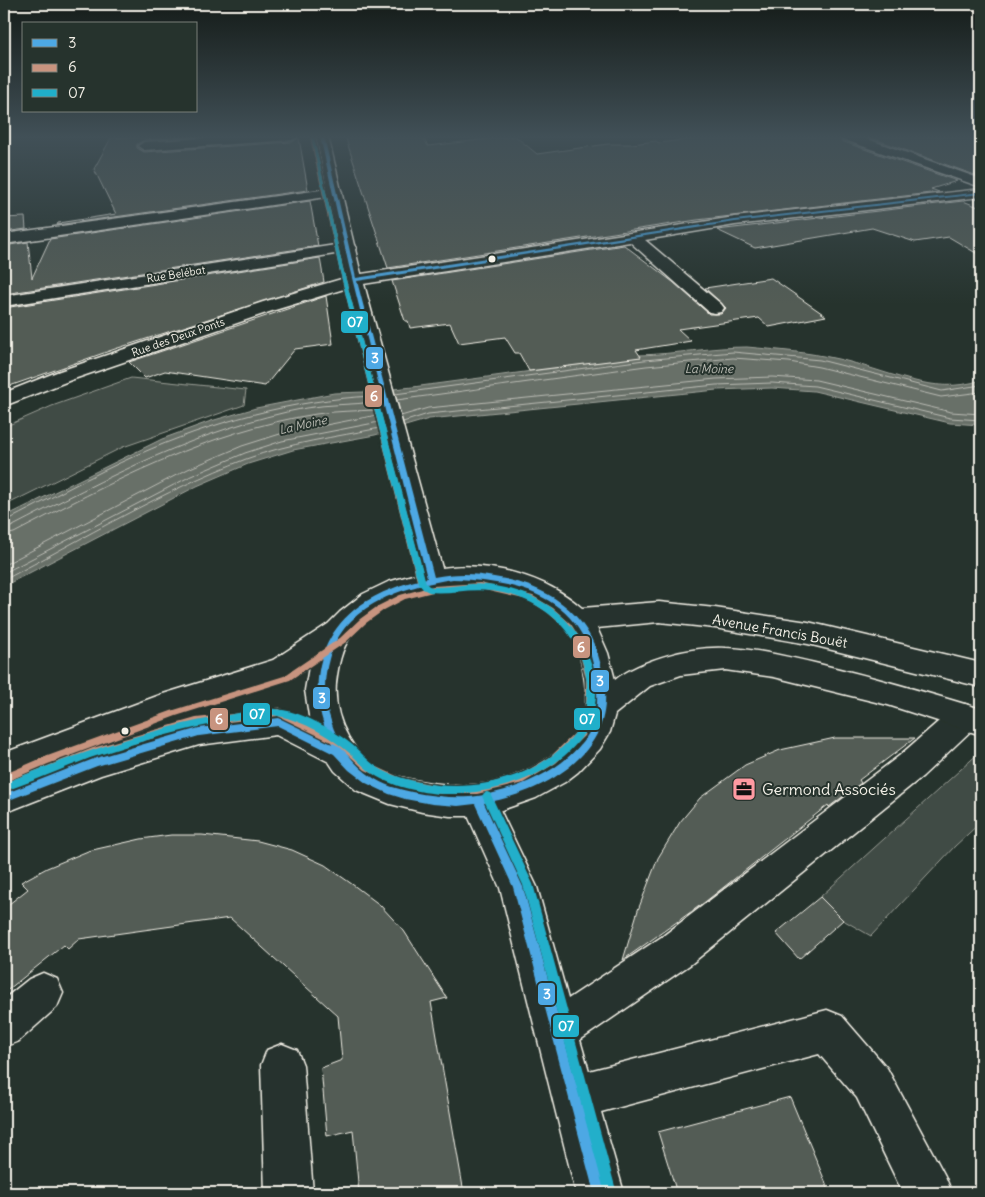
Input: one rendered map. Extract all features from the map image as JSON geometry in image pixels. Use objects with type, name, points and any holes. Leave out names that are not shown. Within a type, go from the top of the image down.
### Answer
[{"type":"street","points":[[114,211],[186,202],[311,192]]},
{"type":"street","points":[[4,239],[321,192]]},
{"type":"street","points":[[334,192],[430,579]]},
{"type":"street","name":"Rue des Deux Ponts","points":[[4,400],[64,376],[269,306],[355,280],[735,221],[981,192]]},
{"type":"street","points":[[632,236],[715,308]]},
{"type":"street","name":"Rue Belébat","points":[[4,301],[348,248]]},
{"type":"street","points":[[4,768],[41,752],[171,704],[284,669],[337,632],[356,613],[376,599],[398,588],[430,579],[481,576],[506,580],[534,590],[548,598],[576,619],[592,646],[600,678],[600,708],[590,738],[559,768],[524,789],[478,800],[439,800],[397,792],[362,776],[337,751],[279,722],[199,732],[96,762],[4,798]]},
{"type":"street","name":"Avenue Francis Bouët","points":[[576,619],[659,612],[715,618],[808,633],[981,675]]},
{"type":"street","points":[[337,632],[322,664],[319,690],[323,716],[337,751]]},
{"type":"street","points":[[600,708],[639,678],[680,664],[725,659],[774,665],[888,694],[973,719]]},
{"type":"street","points":[[557,1031],[677,950],[973,719]]},
{"type":"street","points":[[478,800],[518,887],[600,1193]]},
{"type":"street","points":[[4,1026],[44,993]]},
{"type":"street","points":[[574,1097],[827,1031],[872,1083],[928,1193]]},
{"type":"street","points":[[282,1065],[289,1193]]},
{"type":"shaded area","points":[[131,378],[246,390],[244,405],[123,447],[4,506],[4,427],[52,406]]},
{"type":"shaded area","points":[[981,751],[981,822],[955,846],[871,936],[843,920],[820,897]]},
{"type":"water","name":"La Moine","points":[[747,347],[827,357],[855,363],[909,380],[927,383],[963,384],[981,380],[981,425],[950,423],[814,391],[772,388],[717,390],[429,419],[375,435],[293,450],[248,464],[197,486],[4,586],[4,517],[162,439],[211,421],[256,408],[334,393],[413,387],[641,357],[640,355]]},
{"type":"building","points":[[105,192],[295,192],[57,225],[58,223],[116,214]]},
{"type":"building","points":[[363,192],[939,192],[697,220],[388,268]]},
{"type":"building","points":[[310,201],[318,246],[4,294],[4,246],[28,242],[32,278],[50,239]]},
{"type":"building","points":[[963,201],[981,208],[981,256],[949,237],[915,242],[872,228],[755,248],[717,230]]},
{"type":"building","points":[[25,217],[26,229],[4,232],[4,218]]},
{"type":"building","points":[[624,245],[673,282],[709,314],[721,314],[726,308],[705,288],[771,278],[826,316],[769,327],[759,318],[678,329],[691,341],[636,350],[641,357],[529,371],[519,353],[515,353],[505,337],[459,343],[450,323],[410,328],[408,321],[405,321],[392,281]]},
{"type":"building","points":[[320,258],[324,282],[115,349],[4,388],[4,308]]},
{"type":"building","points":[[326,296],[333,344],[295,349],[265,386],[165,371],[145,378],[129,362]]},
{"type":"building","points":[[835,738],[915,738],[859,780],[861,783],[829,807],[828,805],[705,902],[623,960],[638,910],[658,858],[680,822],[700,798],[745,765],[780,750]]},
{"type":"building","points":[[171,835],[202,835],[258,841],[292,850],[325,865],[356,887],[380,905],[404,931],[447,998],[431,1002],[464,1193],[359,1193],[353,1130],[327,1136],[321,1068],[342,1060],[338,1016],[230,918],[79,939],[68,949],[64,945],[4,993],[4,908],[28,889],[21,882],[47,868],[88,851],[141,839]]},
{"type":"building","points":[[820,897],[843,920],[799,959],[776,933]]},
{"type":"building","points":[[790,1097],[830,1193],[677,1193],[658,1132]]},
{"type":"transit line","name":"6","points":[[324,192],[341,268],[421,581]]},
{"type":"transit line","name":"07","points":[[4,787],[88,755],[173,729],[273,712],[290,715],[331,735],[385,776],[406,784],[427,788],[471,790],[514,780],[534,771],[568,747],[584,725],[590,709],[590,675],[579,642],[564,622],[554,613],[531,599],[492,588],[429,589],[422,583],[341,268],[324,192]]},
{"type":"transit line","name":"3","points":[[334,192],[351,266],[431,579]]},
{"type":"transit line","name":"3","points":[[355,280],[735,221],[981,193]]},
{"type":"transit line","name":"3","points":[[453,576],[478,577],[515,583],[539,592],[567,610],[580,625],[593,651],[601,688],[597,725],[583,747],[571,760],[556,771],[522,788],[504,795],[470,801],[418,798],[392,791],[369,780],[353,767],[339,750],[329,731],[323,711],[321,690],[323,669],[329,648],[339,630],[350,618],[362,608],[390,592],[421,582],[453,576]]},
{"type":"transit line","name":"6","points":[[4,787],[93,752],[196,722],[279,712],[342,743],[368,767],[400,782],[440,790],[477,790],[520,780],[553,760],[581,733],[590,706],[590,679],[583,650],[568,626],[550,610],[530,598],[480,586],[433,589],[403,597],[381,608],[363,621],[343,640],[287,678],[174,713],[45,761],[8,777]]},
{"type":"transit line","name":"3","points":[[4,798],[96,762],[199,732],[279,722],[337,751],[354,767]]},
{"type":"transit line","name":"07","points":[[487,796],[528,884],[610,1190]]},
{"type":"transit line","name":"3","points":[[478,800],[518,887],[600,1193]]},
{"type":"place","name":"Germond Associés","points":[[744,789]]}]
